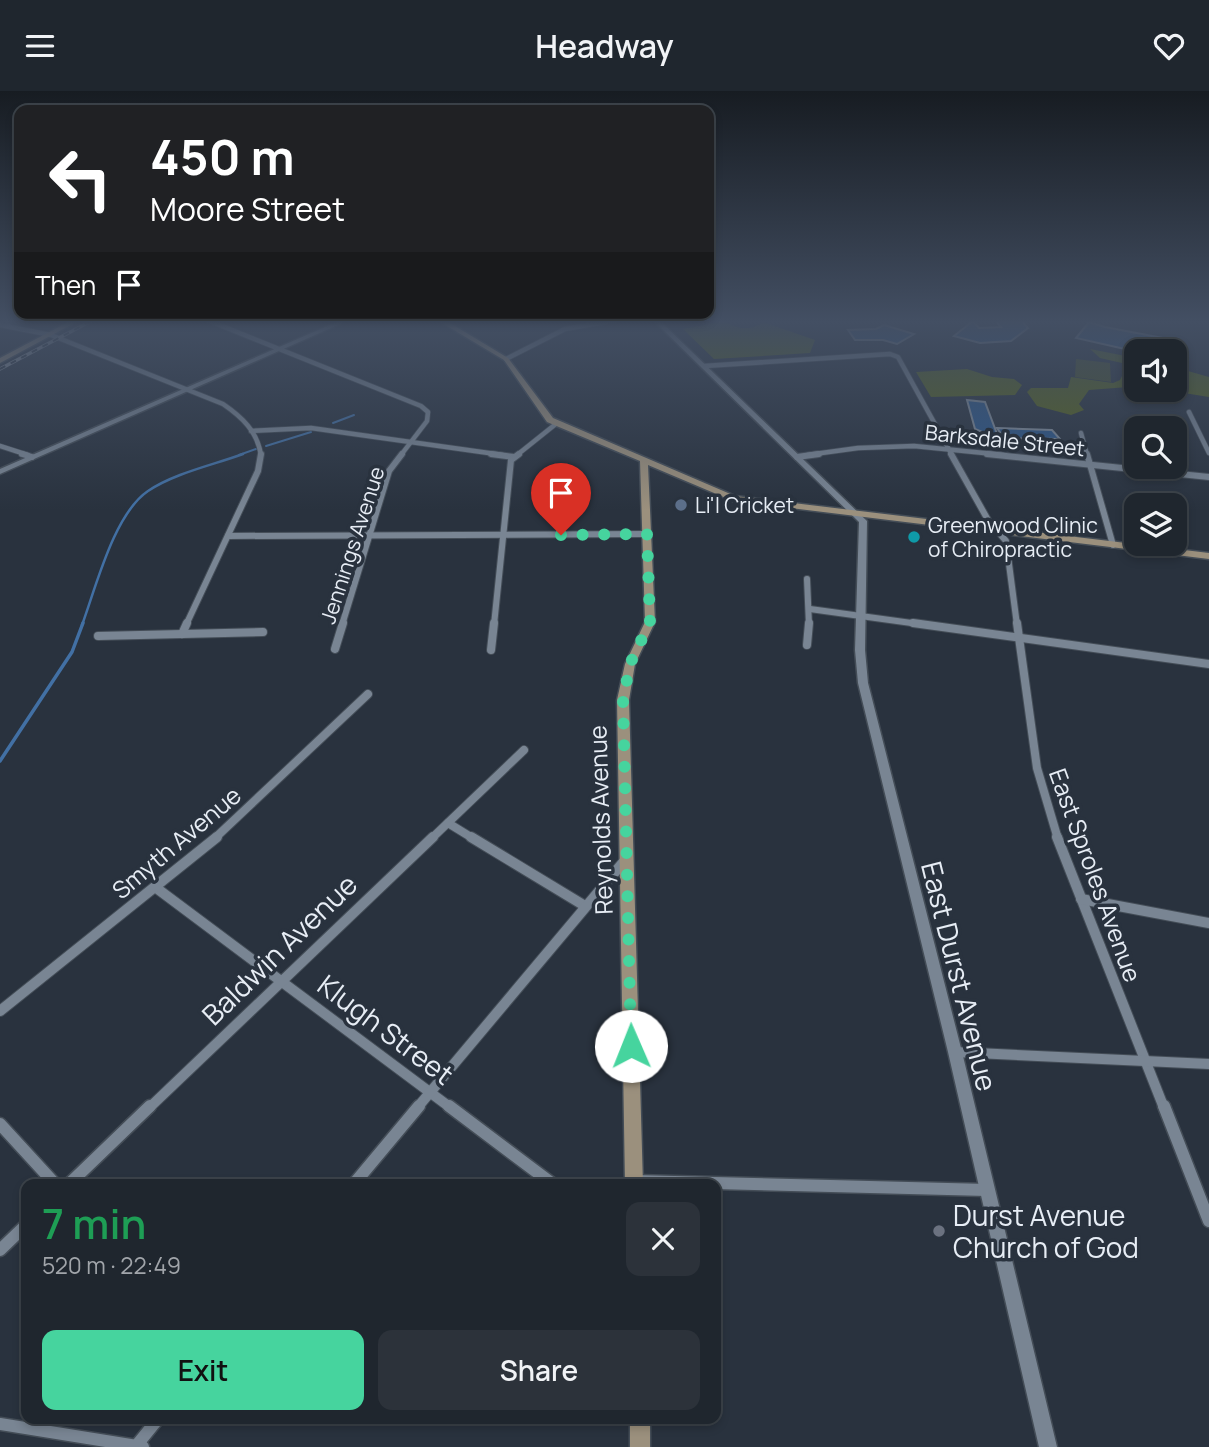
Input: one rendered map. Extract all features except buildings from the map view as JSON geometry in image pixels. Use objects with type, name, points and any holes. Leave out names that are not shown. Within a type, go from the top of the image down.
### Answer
[{"type":"main road","points":[[522,383],[543,414],[557,423],[739,500],[1209,556]]},
{"type":"main road","name":"Reynolds Avenue","points":[[634,1179],[623,690],[630,664],[650,622],[644,460]]},
{"type":"main road","points":[[639,1424],[640,1447]]},
{"type":"street","points":[[173,383],[232,409],[251,431],[260,447],[260,465],[182,634]]},
{"type":"street","points":[[0,472],[201,383]]},
{"type":"street","name":"Jennings Avenue","points":[[335,649],[389,471],[428,419],[428,412],[423,407],[365,383]]},
{"type":"street","points":[[722,383],[857,515]]},
{"type":"street","name":"East Sproles Avenue","points":[[913,383],[996,531],[1006,541],[1040,784],[1081,899],[1209,1221]]},
{"type":"street","points":[[1189,412],[1209,453]]},
{"type":"street","points":[[491,650],[511,460],[557,423]]},
{"type":"street","points":[[251,431],[311,428],[514,457]]},
{"type":"street","points":[[1081,433],[1113,545]]},
{"type":"street","points":[[0,446],[32,457]]},
{"type":"street","name":"Barksdale Street","points":[[797,457],[872,446],[914,446],[1209,477]]},
{"type":"street","name":"East Durst Avenue","points":[[857,515],[864,526],[860,650],[869,708],[955,1052],[1048,1447]]},
{"type":"street","points":[[228,536],[647,534]]},
{"type":"street","points":[[807,579],[810,609],[807,645]]},
{"type":"street","points":[[810,609],[1209,664]]},
{"type":"street","points":[[98,636],[263,632]]},
{"type":"street","name":"Smyth Avenue","points":[[0,1011],[229,827],[368,694]]},
{"type":"street","name":"Baldwin Avenue","points":[[74,1179],[524,750]]},
{"type":"street","points":[[447,823],[585,906]]},
{"type":"street","points":[[358,1179],[628,857]]},
{"type":"street","name":"Klugh Street","points":[[155,887],[546,1179]]},
{"type":"street","points":[[1081,899],[1209,923]]},
{"type":"street","points":[[955,1052],[1209,1065]]},
{"type":"street","points":[[0,1124],[51,1179]]},
{"type":"street","points":[[721,1185],[988,1190]]},
{"type":"street","points":[[0,1250],[21,1230]]},
{"type":"street","points":[[0,1424],[139,1447],[155,1424]]},
{"type":"green space","points":[[923,383],[1022,385],[1015,395],[931,397]]},
{"type":"green space","points":[[1069,383],[1124,383],[1124,387],[1089,390],[1079,404],[1084,410],[1071,415],[1037,406],[1027,392],[1031,388],[1068,388]]},
{"type":"green space","points":[[1187,383],[1209,383],[1209,397],[1187,393]]},
{"type":"waterway","points":[[333,423],[354,415]]},
{"type":"waterway","points":[[266,446],[311,432]]},
{"type":"waterway","points":[[239,455],[256,449]]},
{"type":"waterway","points":[[82,625],[107,552],[125,516],[136,502],[148,491],[170,479],[243,454]]},
{"type":"waterway","points":[[0,761],[72,652],[83,623]]},
{"type":"place","name":"Li'l Cricket","points":[[681,505]]},
{"type":"place","name":"Greenwood Clinic of Chiropractic","points":[[914,537]]},
{"type":"place","name":"Durst Avenue Church of God","points":[[939,1231]]},
{"type":"route","points":[[561,535],[647,534],[651,588],[650,622],[630,664],[623,690],[631,1046]]}]
